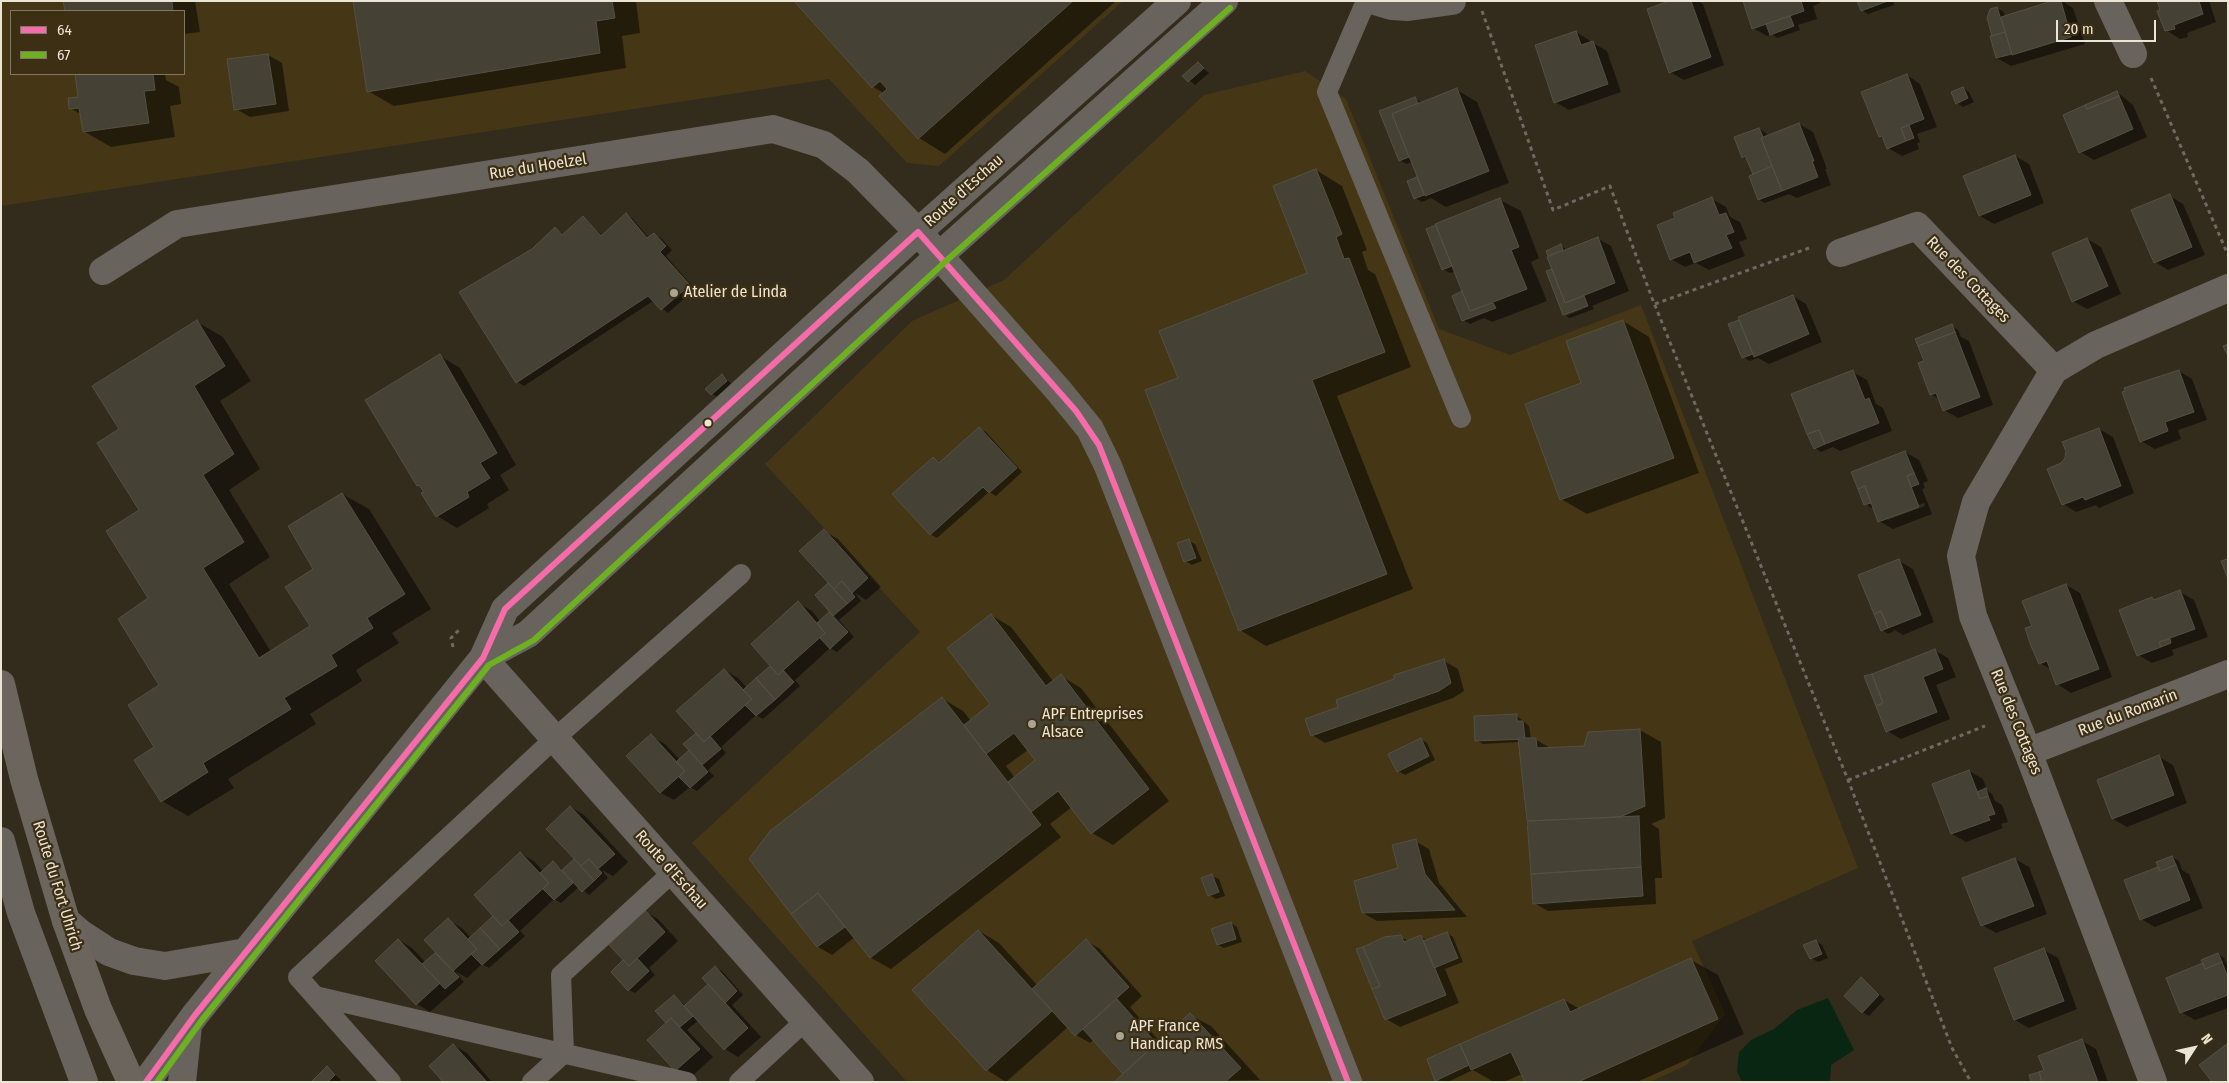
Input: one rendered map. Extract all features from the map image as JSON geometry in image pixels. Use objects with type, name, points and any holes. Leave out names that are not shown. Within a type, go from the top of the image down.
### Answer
[{"type":"main road","name":"Route du Fort Uhrich","points":[[1,684],[24,779],[66,921],[98,1008],[131,1082]]},
{"type":"street","name":"Route d'Eschau","points":[[146,1082],[188,1024],[482,658],[505,610],[918,232],[1177,1]]},
{"type":"street","name":"Route d'Eschau","points":[[482,658],[528,634],[940,255],[1224,1]]},
{"type":"street","points":[[1375,1],[1392,6],[1408,7],[1452,1]]},
{"type":"street","points":[[2108,1],[2133,54]]},
{"type":"street","name":"Rue du Hoelzel","points":[[104,271],[177,224],[774,129],[824,145],[858,171],[940,255],[964,285],[1076,411],[1099,445],[1348,1082]]},
{"type":"street","name":"Rue des Cottages","points":[[1840,253],[1917,226],[2054,370]]},
{"type":"street","name":"Rue des Cottages","points":[[2153,1082],[2014,715],[1973,616],[1961,556],[1976,502],[2054,370],[2096,345],[2228,288]]},
{"type":"street","name":"Route d'Eschau","points":[[482,658],[860,1082]]},
{"type":"street","name":"Rue du Romarin","points":[[2028,752],[2228,674]]},
{"type":"street","points":[[1,841],[21,912],[84,1082]]},
{"type":"street","points":[[66,921],[80,933],[109,952],[134,961],[165,966],[246,952]]},
{"type":"street","points":[[182,1082],[188,1024]]},
{"type":"lane","points":[[1366,1],[1327,92],[1461,418]]},
{"type":"lane","points":[[392,1082],[298,977],[554,739],[742,574]]},
{"type":"lane","points":[[564,1053],[561,975],[673,872]]},
{"type":"lane","points":[[315,996],[688,1082]]},
{"type":"lane","points":[[739,1082],[805,1021]]},
{"type":"lane","points":[[532,1082],[564,1053]]},
{"type":"path","points":[[1482,14],[1553,210],[1610,186],[1655,304],[1848,780],[1952,1048],[1971,1082]]},
{"type":"path","points":[[2133,54],[2146,67],[2228,255]]},
{"type":"path","points":[[1655,304],[1814,246],[1840,253]]},
{"type":"path","points":[[1848,780],[2014,715]]},
{"type":"shaded area","points":[[1,1],[1123,1],[939,166],[907,163],[829,79],[1,206]]},
{"type":"shaded area","points":[[1305,71],[1346,99],[1439,329],[1510,355],[1641,305],[1858,868],[1692,941],[1725,1014],[1687,1065],[1650,1082],[907,1082],[692,843],[920,632],[765,464],[912,321],[1004,280],[1204,95]]},
{"type":"shaded area","points":[[1828,998],[1854,1050],[1831,1065],[1830,1082],[1742,1082],[1737,1071],[1739,1052],[1751,1040],[1774,1029],[1797,1010]]},
{"type":"building","points":[[63,1],[172,1],[173,10],[65,10]]},
{"type":"building","points":[[353,1],[612,1],[615,18],[596,21],[600,53],[367,92]]},
{"type":"building","points":[[794,1],[1073,1],[918,139],[879,96],[887,89],[880,81],[872,88]]},
{"type":"building","points":[[1669,1],[1691,1],[1711,57],[1669,73],[1647,9]]},
{"type":"building","points":[[1743,1],[1801,1],[1804,11],[1752,29]]},
{"type":"building","points":[[1857,1],[1888,1],[1861,11]]},
{"type":"building","points":[[2052,1],[2061,1],[2071,37],[2012,55],[2001,17]]},
{"type":"building","points":[[2157,1],[2199,1],[2203,14],[2174,25],[2175,29],[2165,31],[2157,11],[2160,10]]},
{"type":"building","points":[[1997,7],[2005,32],[1992,36],[1987,18],[1990,9]]},
{"type":"building","points":[[1790,16],[1794,26],[1770,35],[1766,24]]},
{"type":"building","points":[[1576,31],[1581,45],[1593,41],[1608,84],[1554,103],[1535,45]]},
{"type":"building","points":[[2005,32],[2012,54],[1996,58],[1990,36]]},
{"type":"building","points":[[268,54],[276,104],[234,110],[227,59]]},
{"type":"building","points":[[1198,62],[1204,68],[1188,82],[1182,76]]},
{"type":"building","points":[[1907,74],[1924,119],[1901,128],[1906,141],[1887,149],[1882,136],[1879,137],[1861,92]]},
{"type":"building","points":[[75,75],[153,75],[155,90],[144,91],[149,123],[83,132],[79,108],[69,109],[68,98],[78,97]]},
{"type":"building","points":[[1963,87],[1968,98],[1956,104],[1951,92]]},
{"type":"building","points":[[1457,88],[1489,171],[1425,196],[1392,114]]},
{"type":"building","points":[[2117,91],[2119,96],[2087,109],[2085,105]]},
{"type":"building","points":[[2119,96],[2133,129],[2079,153],[2063,115],[2085,105],[2087,109]]},
{"type":"building","points":[[1415,97],[1418,103],[1392,114],[1409,157],[1399,161],[1379,111]]},
{"type":"building","points":[[1799,123],[1814,161],[1812,161],[1818,177],[1782,191],[1761,138]]},
{"type":"building","points":[[1909,125],[1914,138],[1906,141],[1901,128]]},
{"type":"building","points":[[1759,128],[1772,166],[1753,174],[1745,156],[1742,158],[1734,137]]},
{"type":"building","points":[[2015,155],[2031,195],[1979,216],[1963,176]]},
{"type":"building","points":[[1772,166],[1782,191],[1758,200],[1749,176]]},
{"type":"building","points":[[1316,169],[1342,234],[1336,237],[1344,259],[1349,258],[1385,352],[1312,380],[1387,574],[1239,631],[1145,390],[1178,378],[1159,331],[1307,273],[1273,186]]},
{"type":"building","points":[[1417,177],[1424,195],[1414,199],[1407,181]]},
{"type":"building","points":[[2170,194],[2192,247],[2154,263],[2131,210]]},
{"type":"building","points":[[1712,197],[1719,215],[1726,213],[1734,232],[1726,235],[1732,248],[1694,263],[1690,252],[1670,260],[1657,225],[1675,218],[1673,213]]},
{"type":"building","points":[[1500,198],[1519,247],[1511,250],[1527,289],[1470,311],[1435,224]]},
{"type":"building","points":[[626,213],[647,238],[654,233],[666,246],[660,252],[690,285],[661,310],[648,296],[516,383],[459,292],[532,249],[555,227],[562,235],[583,216],[601,236]]},
{"type":"building","points":[[1436,225],[1452,266],[1442,270],[1426,229]]},
{"type":"building","points":[[1598,237],[1615,283],[1565,303],[1547,257]]},
{"type":"building","points":[[2087,238],[2108,286],[2072,302],[2052,253]]},
{"type":"building","points":[[1561,244],[1563,250],[1548,256],[1546,251]]},
{"type":"building","points":[[1552,269],[1565,303],[1584,296],[1588,306],[1563,315],[1546,271]]},
{"type":"building","points":[[1462,291],[1470,311],[1493,303],[1496,308],[1462,321],[1452,296]]},
{"type":"building","points":[[1793,295],[1809,334],[1754,357],[1738,317]]},
{"type":"building","points":[[197,320],[225,366],[194,386],[234,454],[203,475],[244,542],[203,568],[259,658],[310,626],[285,587],[313,569],[288,526],[342,493],[405,594],[367,618],[373,628],[331,655],[337,666],[284,698],[291,709],[203,763],[208,772],[161,802],[134,760],[154,747],[128,705],[159,685],[118,619],[148,598],[106,531],[139,510],[97,443],[119,429],[92,386]]},
{"type":"building","points":[[1623,320],[1674,458],[1560,500],[1525,404],[1581,383],[1566,341]]},
{"type":"building","points":[[1739,320],[1753,354],[1742,358],[1728,324]]},
{"type":"building","points":[[1952,324],[1955,332],[1918,346],[1915,339]]},
{"type":"building","points":[[1955,332],[1980,397],[1943,411],[1936,393],[1930,395],[1918,363],[1924,361],[1918,346]]},
{"type":"building","points":[[2228,344],[2228,356],[2223,346]]},
{"type":"building","points":[[440,354],[497,453],[480,463],[490,478],[467,492],[469,497],[436,517],[421,493],[424,492],[419,485],[417,486],[365,400]]},
{"type":"building","points":[[1853,370],[1865,400],[1869,398],[1879,423],[1825,444],[1819,430],[1807,434],[1791,394]]},
{"type":"building","points":[[2179,370],[2194,412],[2165,422],[2168,431],[2140,442],[2122,392],[2125,391],[2124,388]]},
{"type":"building","points":[[722,374],[727,381],[711,395],[705,389]]},
{"type":"building","points":[[979,427],[1017,468],[989,493],[983,487],[930,535],[892,494],[933,457],[939,463]]},
{"type":"building","points":[[2099,428],[2121,486],[2085,500],[2083,497],[2062,505],[2047,469],[2061,463],[2065,458],[2066,451],[2062,442]]},
{"type":"building","points":[[1819,430],[1825,444],[1814,449],[1807,434]]},
{"type":"building","points":[[1905,451],[1914,473],[1907,476],[1919,507],[1878,522],[1865,486],[1858,489],[1851,472]]},
{"type":"building","points":[[1914,473],[1919,484],[1911,487],[1907,476]]},
{"type":"building","points":[[1865,486],[1871,503],[1864,505],[1858,489]]},
{"type":"building","points":[[824,529],[868,578],[852,593],[842,581],[834,589],[799,551]]},
{"type":"building","points":[[1189,539],[1196,558],[1184,562],[1177,543]]},
{"type":"building","points":[[1899,559],[1921,615],[1888,628],[1881,611],[1874,614],[1858,575]]},
{"type":"building","points":[[2228,560],[2228,579],[2221,561]]},
{"type":"building","points":[[842,581],[855,597],[847,604],[834,589]]},
{"type":"building","points":[[828,583],[847,604],[833,616],[815,595]]},
{"type":"building","points":[[2066,584],[2099,669],[2056,685],[2047,661],[2039,664],[2031,646],[2025,628],[2032,626],[2022,601]]},
{"type":"building","points":[[2180,590],[2195,629],[2159,642],[2161,647],[2137,656],[2119,610],[2152,597],[2154,600]]},
{"type":"building","points":[[798,601],[825,633],[778,675],[751,644]]},
{"type":"building","points":[[1881,611],[1888,628],[1881,631],[1874,614]]},
{"type":"building","points":[[829,612],[848,632],[830,649],[820,638],[825,633],[817,623]]},
{"type":"building","name":"APF Entreprises Alsace","points":[[991,614],[1046,686],[1061,674],[1149,789],[1091,834],[1058,791],[1031,812],[1008,782],[1035,760],[1014,733],[986,754],[964,725],[990,704],[947,648]]},
{"type":"building","points":[[2170,639],[2171,643],[2161,647],[2159,642]]},
{"type":"building","points":[[1935,649],[1943,669],[1923,677],[1937,712],[1886,732],[1876,706],[1883,703],[1872,674]]},
{"type":"building","points":[[1444,659],[1451,683],[1439,691],[1311,736],[1305,719],[1338,707],[1336,700],[1394,679],[1394,675]]},
{"type":"building","points":[[770,666],[778,675],[783,670],[794,682],[775,700],[756,678]]},
{"type":"building","points":[[724,669],[752,699],[704,742],[676,711]]},
{"type":"building","points":[[1872,674],[1883,703],[1876,706],[1864,676]]},
{"type":"building","points":[[756,678],[775,700],[756,716],[745,705],[752,699],[743,690]]},
{"type":"building","points":[[942,697],[1041,825],[870,958],[818,893],[791,914],[749,859],[770,831]]},
{"type":"building","points":[[1517,714],[1517,721],[1523,721],[1525,739],[1475,741],[1474,716]]},
{"type":"building","points":[[1640,729],[1645,806],[1620,817],[1527,821],[1518,738],[1536,738],[1537,748],[1584,746],[1588,732]]},
{"type":"building","points":[[696,733],[704,742],[710,736],[721,749],[702,765],[683,744]]},
{"type":"building","points":[[651,734],[685,771],[660,793],[626,756]]},
{"type":"building","points":[[1421,738],[1429,756],[1397,772],[1388,754]]},
{"type":"building","points":[[689,750],[708,772],[690,788],[679,777],[685,771],[676,762]]},
{"type":"building","points":[[2159,755],[2174,795],[2112,819],[2097,780]]},
{"type":"building","points":[[1969,770],[1980,799],[1988,796],[1995,814],[1988,816],[1990,820],[1951,834],[1932,784]]},
{"type":"building","points":[[1986,788],[1988,796],[1980,799],[1977,792]]},
{"type":"building","points":[[570,806],[615,854],[598,869],[589,859],[581,866],[546,829]]},
{"type":"building","points":[[1639,816],[1641,867],[1531,874],[1527,821]]},
{"type":"building","points":[[1416,839],[1425,874],[1455,910],[1362,913],[1354,881],[1398,868],[1392,845]]},
{"type":"building","points":[[520,852],[549,883],[502,926],[474,895]]},
{"type":"building","points":[[2172,856],[2176,865],[2160,871],[2156,862]]},
{"type":"building","points":[[2015,858],[2034,906],[1981,926],[1962,878]]},
{"type":"building","points":[[574,859],[594,881],[582,892],[562,870]]},
{"type":"building","points":[[589,859],[602,873],[594,881],[581,866]]},
{"type":"building","points":[[553,861],[573,883],[554,900],[543,889],[549,883],[540,873]]},
{"type":"building","points":[[2176,865],[2190,900],[2140,920],[2124,880],[2158,867],[2160,871]]},
{"type":"building","points":[[1641,867],[1643,896],[1533,904],[1531,874]]},
{"type":"building","points":[[1212,874],[1219,892],[1208,896],[1201,878]]},
{"type":"building","points":[[818,893],[845,927],[817,947],[791,914]]},
{"type":"building","points":[[644,909],[665,932],[629,966],[607,943]]},
{"type":"building","points":[[493,916],[502,926],[508,920],[519,932],[500,949],[480,928]]},
{"type":"building","points":[[448,918],[477,949],[453,971],[424,940]]},
{"type":"building","points":[[1231,922],[1236,939],[1217,945],[1211,929]]},
{"type":"building","points":[[480,928],[500,949],[482,965],[471,954],[477,949],[468,939]]},
{"type":"building","points":[[978,930],[1052,1011],[986,1071],[912,990]]},
{"type":"building","points":[[1447,932],[1458,958],[1434,968],[1423,941]]},
{"type":"building","points":[[1401,935],[1404,942],[1421,935],[1446,995],[1385,1020],[1372,989],[1380,986],[1363,947],[1384,937]]},
{"type":"building","points":[[398,939],[440,983],[416,1005],[375,961]]},
{"type":"building","points":[[1086,939],[1129,987],[1075,1036],[1032,989]]},
{"type":"building","points":[[1816,940],[1822,954],[1810,959],[1803,945]]},
{"type":"building","points":[[1363,947],[1380,986],[1372,989],[1356,949]]},
{"type":"building","points":[[2044,948],[2064,1001],[2014,1020],[1994,968]]},
{"type":"building","points":[[435,953],[459,977],[445,989],[422,964]]},
{"type":"building","points":[[2218,953],[2222,962],[2205,969],[2201,960]]},
{"type":"building","points":[[637,958],[649,971],[628,991],[611,972],[623,960],[629,966]]},
{"type":"building","points":[[1691,958],[1718,1019],[1578,1082],[1525,1082],[1511,1052],[1471,1070],[1460,1044],[1564,999],[1570,1012]]},
{"type":"building","points":[[2222,962],[2228,978],[2228,995],[2180,1013],[2166,978],[2203,963],[2205,969]]},
{"type":"building","points":[[715,966],[737,991],[725,1003],[702,978]]},
{"type":"building","points":[[1861,977],[1879,995],[1862,1013],[1844,996]]},
{"type":"building","points":[[708,984],[748,1028],[724,1050],[684,1006]]},
{"type":"building","points":[[674,995],[693,1016],[680,1027],[671,1018],[666,1023],[655,1011]]},
{"type":"building","name":"APF France Handicap RMS","points":[[1117,999],[1156,1043],[1123,1074],[1083,1029]]},
{"type":"building","points":[[1190,1013],[1241,1068],[1225,1082],[1114,1082]]},
{"type":"building","points":[[671,1018],[700,1049],[675,1071],[647,1040]]},
{"type":"building","points":[[2082,1039],[2098,1082],[2042,1082],[2039,1072],[2044,1070],[2038,1056]]},
{"type":"building","points":[[2228,1043],[2228,1082],[2212,1082],[2199,1065]]},
{"type":"building","points":[[453,1044],[487,1082],[443,1082],[429,1066]]},
{"type":"building","points":[[1460,1044],[1469,1065],[1435,1081],[1427,1059]]},
{"type":"building","points":[[327,1066],[335,1075],[328,1082],[311,1082]]},
{"type":"building","points":[[2039,1072],[2042,1082],[2031,1082],[2029,1075]]},
{"type":"transit line","name":"67","points":[[157,1082],[202,1020],[489,665],[534,640],[946,261],[1230,8]]},
{"type":"transit line","name":"64","points":[[146,1082],[195,1015],[483,658],[505,609],[918,232],[1076,411],[1099,445],[1348,1082]]},
{"type":"place","name":"Atelier de Linda","points":[[674,293]]},
{"type":"place","name":"APF Entreprises Alsace","points":[[1032,724]]},
{"type":"place","name":"APF France Handicap RMS","points":[[1120,1036]]}]
